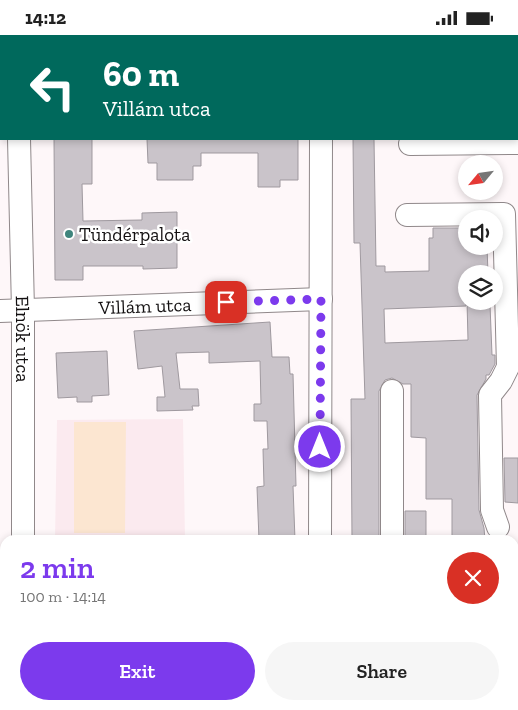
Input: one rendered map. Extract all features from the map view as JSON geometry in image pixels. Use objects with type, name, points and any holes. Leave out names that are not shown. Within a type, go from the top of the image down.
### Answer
[{"type":"street","name":"Elnök utca","points":[[19,140],[23,310],[24,535]]},
{"type":"street","points":[[320,535],[321,140]]},
{"type":"street","points":[[410,144],[518,143]]},
{"type":"street","points":[[407,215],[511,214],[508,367],[502,381],[490,395],[492,510],[505,531]]},
{"type":"street","name":"Villám utca","points":[[0,311],[321,299]]},
{"type":"street","points":[[392,391],[392,535]]},
{"type":"shaded area","points":[[183,419],[185,535],[55,535],[57,420]]},
{"type":"shaded area","points":[[74,422],[126,422],[125,533],[74,533]]},
{"type":"building","points":[[54,140],[92,140],[92,184],[82,184],[83,221],[142,220],[142,213],[177,212],[177,268],[143,269],[143,266],[83,266],[83,280],[55,280]]},
{"type":"building","points":[[147,140],[298,140],[298,180],[280,180],[280,187],[258,187],[258,153],[201,153],[201,166],[193,166],[193,180],[157,180],[157,163],[148,163]]},
{"type":"building","points":[[353,140],[374,140],[376,266],[385,266],[385,272],[429,271],[429,238],[433,238],[433,228],[458,228],[458,255],[487,255],[488,265],[458,265],[458,306],[384,309],[385,343],[468,340],[467,310],[490,310],[492,355],[495,355],[495,364],[489,375],[486,375],[486,379],[477,395],[479,510],[485,535],[452,535],[452,499],[426,499],[426,438],[411,437],[411,384],[403,384],[392,378],[385,380],[379,391],[379,535],[352,535],[351,399],[365,399],[360,243],[354,243]]},
{"type":"building","points":[[270,322],[272,357],[289,357],[290,374],[293,374],[296,486],[293,486],[295,535],[259,535],[257,487],[264,486],[263,449],[268,449],[267,421],[254,421],[254,404],[261,404],[260,361],[209,363],[209,352],[176,353],[180,389],[198,389],[199,406],[192,406],[193,410],[157,411],[157,397],[165,397],[162,366],[138,369],[134,331]]},
{"type":"building","points":[[107,351],[109,395],[92,396],[92,402],[77,402],[77,397],[58,398],[56,353]]},
{"type":"building","points":[[504,458],[518,458],[518,503],[505,502]]},
{"type":"building","points":[[405,511],[426,511],[426,535],[405,535]]},
{"type":"place","name":"Tündérpalota","points":[[69,234]]},
{"type":"route","points":[[226,302],[321,299],[320,447]]}]
